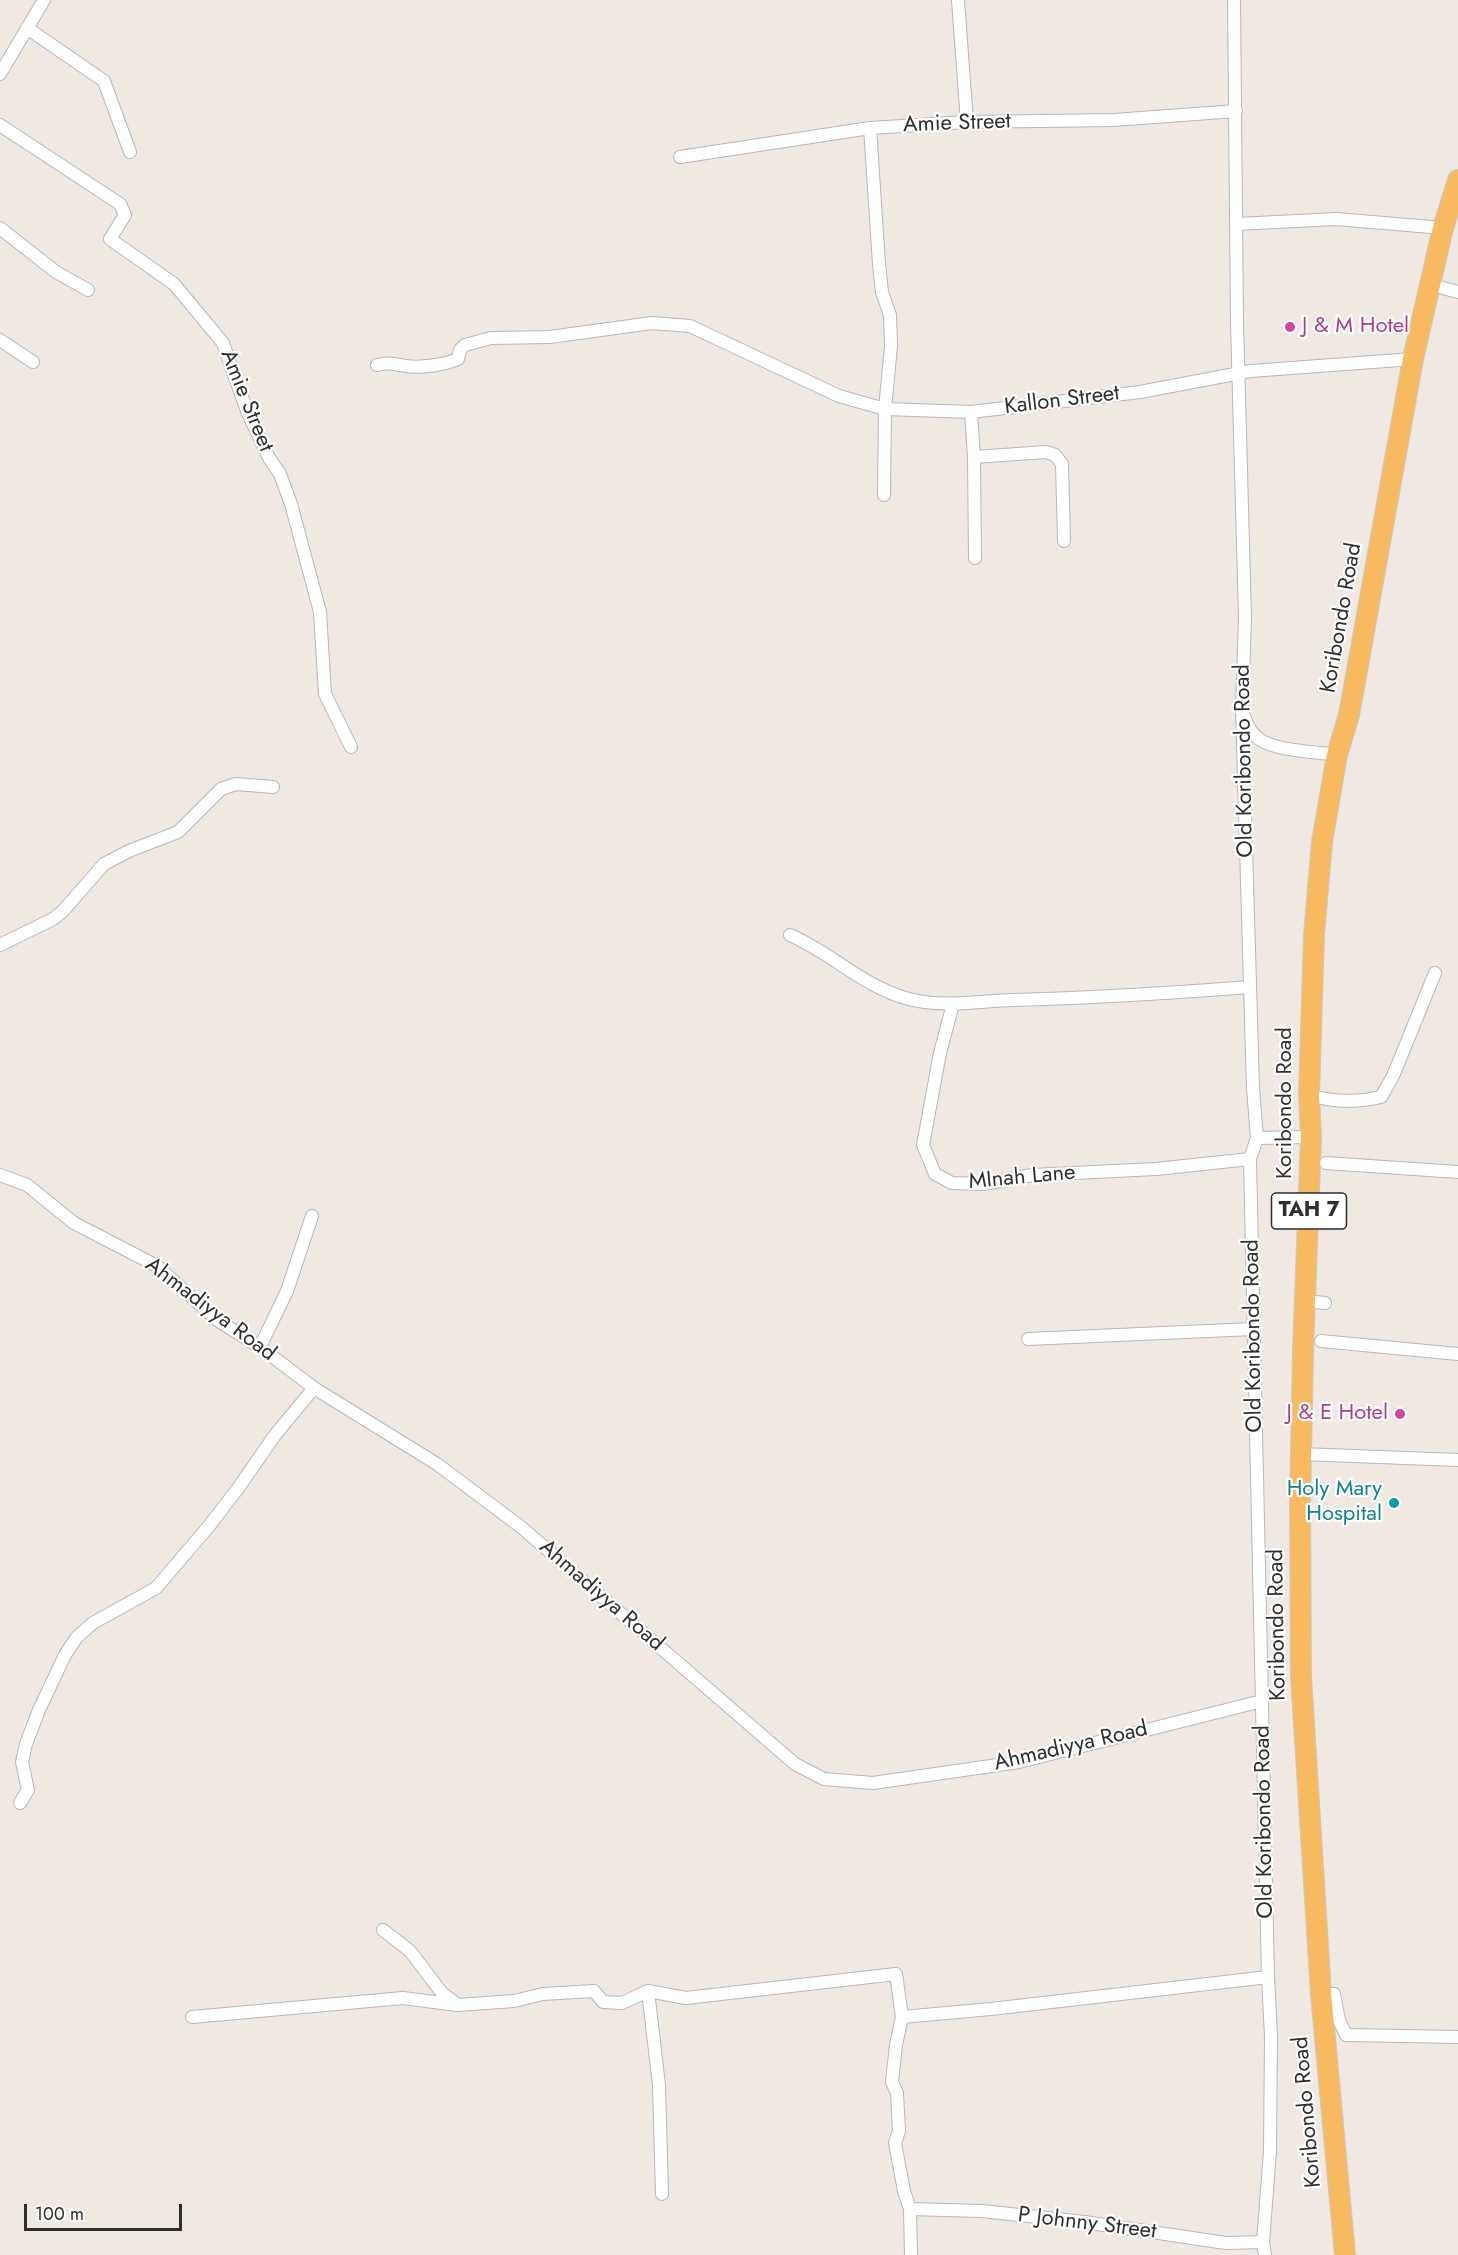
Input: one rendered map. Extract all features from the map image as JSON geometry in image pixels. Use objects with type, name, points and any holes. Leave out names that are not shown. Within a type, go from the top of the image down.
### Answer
[{"type":"highway","name":"Koribondo Road","points":[[1345,2255],[1321,1995],[1301,1676],[1301,1454],[1315,1302],[1309,1095],[1314,935],[1322,842],[1337,755],[1349,715],[1413,359],[1443,228],[1458,185]]},
{"type":"street","points":[[0,74],[44,0]]},
{"type":"street","points":[[958,0],[967,122]]},
{"type":"street","name":"Old Koribondo Road","points":[[1234,0],[1238,379],[1245,618],[1242,709],[1253,1088],[1257,1138],[1250,1159],[1253,1329],[1271,2037],[1270,2151],[1263,2242],[1265,2255]]},
{"type":"street","points":[[27,28],[104,81],[130,152]]},
{"type":"street","name":"Amie Street","points":[[680,157],[870,128],[967,122],[1114,120],[1236,111]]},
{"type":"street","name":"Amie Street","points":[[0,125],[120,204],[125,215],[110,239],[174,284],[223,343],[247,411],[269,458],[280,474],[291,504],[320,612],[325,694],[351,747]]},
{"type":"street","points":[[870,128],[879,264],[882,292],[890,315],[891,346],[885,409],[884,495]]},
{"type":"street","points":[[1237,224],[1336,219],[1443,228]]},
{"type":"street","points":[[0,228],[56,272],[88,290]]},
{"type":"street","points":[[1431,285],[1458,292]]},
{"type":"street","name":"Kallon Street","points":[[377,365],[388,362],[408,366],[432,364],[441,366],[458,359],[460,350],[465,345],[491,338],[550,337],[652,323],[690,326],[839,396],[885,409],[971,412],[1238,379],[1251,371],[1413,359]]},
{"type":"street","points":[[0,340],[33,362]]},
{"type":"street","points":[[971,412],[975,558]]},
{"type":"street","points":[[974,457],[1046,452],[1055,455],[1062,464],[1064,541]]},
{"type":"street","points":[[1242,709],[1246,723],[1259,739],[1277,746],[1337,755]]},
{"type":"street","points":[[0,945],[52,919],[63,911],[104,864],[129,851],[178,832],[221,789],[236,784],[273,787]]},
{"type":"street","points":[[790,935],[810,944],[875,987],[910,1000],[953,1004],[995,1000],[1116,997],[1250,987]]},
{"type":"street","points":[[1309,1095],[1326,1100],[1362,1102],[1381,1097],[1393,1076],[1435,972]]},
{"type":"street","name":"MInah Lane","points":[[953,1004],[940,1053],[923,1145],[935,1174],[952,1183],[984,1184],[1032,1175],[1156,1169],[1250,1159]]},
{"type":"street","points":[[1257,1138],[1311,1137]]},
{"type":"street","points":[[1326,1163],[1458,1172]]},
{"type":"street","name":"Ahmadiyya Road","points":[[0,1175],[27,1185],[74,1223],[156,1266],[217,1320],[260,1347],[314,1388],[437,1464],[521,1527],[795,1764],[824,1779],[873,1783],[1020,1762],[1262,1701]]},
{"type":"street","points":[[260,1347],[287,1291],[312,1216]]},
{"type":"street","points":[[1028,1339],[1253,1329]]},
{"type":"street","points":[[1321,1341],[1458,1354]]},
{"type":"street","points":[[20,1803],[28,1790],[22,1762],[26,1744],[65,1654],[77,1636],[93,1623],[156,1588],[215,1518],[275,1435],[314,1388]]},
{"type":"street","points":[[1301,1454],[1458,1460]]},
{"type":"street","points":[[383,1930],[410,1951],[442,1993],[458,2005]]},
{"type":"street","points":[[192,2017],[403,1998],[458,2005],[514,2001],[543,1994],[594,1991],[603,2002],[622,2003],[648,1991],[686,1998],[896,1974],[903,2017],[896,2045],[892,2082],[897,2093],[899,2131],[895,2143],[904,2191],[910,2209],[911,2255]]},
{"type":"street","points":[[903,2017],[1268,1977]]},
{"type":"street","points":[[648,1991],[659,2085],[662,2194]]},
{"type":"street","points":[[1321,1995],[1334,1994],[1339,2020],[1346,2035],[1458,2037]]},
{"type":"street","name":"P Johnny Street","points":[[910,2209],[982,2211],[1084,2222],[1226,2243],[1263,2242]]},
{"type":"place","name":"J & M Hotel","points":[[1290,327]]},
{"type":"place","name":"J & E Hotel","points":[[1400,1414]]},
{"type":"place","name":"Holy Mary Hospital","points":[[1394,1503]]}]
